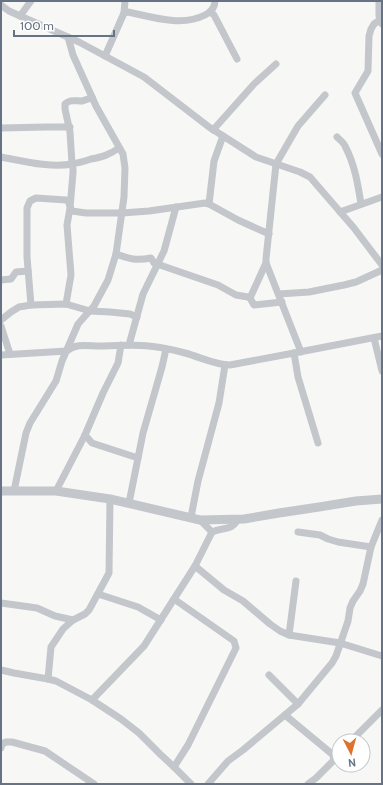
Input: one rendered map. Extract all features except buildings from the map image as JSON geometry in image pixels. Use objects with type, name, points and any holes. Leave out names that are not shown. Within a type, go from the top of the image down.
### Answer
[{"type":"street","points":[[20,16],[31,1]]},
{"type":"street","points":[[105,56],[124,13],[125,1]]},
{"type":"street","points":[[124,13],[128,12],[157,18],[185,21],[201,17],[210,12],[214,8],[215,1]]},
{"type":"street","points":[[379,1],[379,16],[381,22],[374,24],[371,29],[369,36],[368,71],[355,93],[382,154]]},
{"type":"street","points":[[1,5],[9,11],[79,42],[144,77],[213,130],[256,157],[300,172],[310,177],[354,228],[382,265]]},
{"type":"street","points":[[210,12],[214,15],[236,59]]},
{"type":"street","points":[[14,491],[26,433],[30,423],[56,381],[62,361],[78,324],[94,306],[108,280],[116,254],[124,197],[125,168],[123,154],[92,97],[73,55],[68,37]]},
{"type":"street","points":[[213,130],[254,84],[276,64]]},
{"type":"street","points":[[282,302],[256,306],[252,304],[250,298],[266,263],[276,164],[298,126],[325,95]]},
{"type":"street","points":[[66,304],[71,275],[67,225],[73,169],[70,127],[65,104],[73,100],[86,100],[92,97]]},
{"type":"street","points":[[1,128],[70,127]]},
{"type":"street","points":[[209,204],[214,161],[223,136]]},
{"type":"street","points":[[337,137],[345,145],[355,171],[361,204]]},
{"type":"street","points":[[1,157],[29,163],[57,165],[72,164],[111,154],[119,148]]},
{"type":"street","points":[[340,212],[382,197]]},
{"type":"street","points":[[31,305],[27,257],[27,208],[30,200],[36,198],[66,200],[68,201],[72,210],[86,213],[149,211],[205,203],[269,234]]},
{"type":"street","points":[[129,345],[143,294],[156,264],[164,251],[176,207]]},
{"type":"street","points":[[116,254],[132,260],[151,258],[156,264],[218,285],[236,294],[250,298]]},
{"type":"street","points":[[266,263],[282,302],[298,353],[298,377],[318,444]]},
{"type":"street","points":[[279,294],[309,292],[344,285],[356,282],[382,270]]},
{"type":"street","points":[[1,280],[11,279],[16,272],[28,271]]},
{"type":"street","points":[[1,320],[19,307],[31,305],[66,304],[90,311],[130,314],[137,317]]},
{"type":"street","points":[[1,326],[10,354]]},
{"type":"street","points":[[1,355],[67,351],[78,345],[129,345],[150,346],[225,365],[298,353],[382,336]]},
{"type":"street","points":[[374,338],[382,371]]},
{"type":"street","points":[[56,491],[85,435],[118,363],[121,346]]},
{"type":"street","points":[[129,503],[143,433],[166,350]]},
{"type":"street","points":[[196,519],[198,481],[219,404],[225,365]]},
{"type":"street","points":[[85,435],[92,443],[138,458]]},
{"type":"street","points":[[1,491],[56,491],[110,499],[196,519],[238,519],[319,508],[356,501],[382,499]]},
{"type":"street","points":[[48,678],[52,647],[63,629],[73,620],[85,614],[89,610],[109,573],[110,499]]},
{"type":"street","points":[[196,519],[212,532]]},
{"type":"street","points":[[92,700],[144,646],[195,566],[212,532],[230,528],[236,524],[238,519]]},
{"type":"street","points":[[208,784],[228,761],[298,704],[332,663],[336,656],[348,621],[350,608],[360,591],[371,547],[382,520]]},
{"type":"street","points":[[298,532],[320,535],[338,542],[371,547]]},
{"type":"street","points":[[376,533],[382,539]]},
{"type":"street","points":[[195,566],[224,590],[242,601],[280,631],[289,635],[340,643],[382,656]]},
{"type":"street","points":[[289,635],[296,581]]},
{"type":"street","points":[[98,594],[138,607],[161,620]]},
{"type":"street","points":[[174,599],[234,641],[236,648],[188,745],[174,767]]},
{"type":"street","points":[[1,603],[36,608],[55,616],[73,620]]},
{"type":"street","points":[[1,670],[48,678],[92,700],[139,733],[191,784]]},
{"type":"street","points":[[269,675],[298,704]]},
{"type":"street","points":[[359,733],[382,710]]},
{"type":"street","points":[[285,715],[331,753]]},
{"type":"street","points":[[1,748],[2,744],[12,742],[45,751],[94,784]]},
{"type":"street","points":[[308,784],[331,764]]}]
